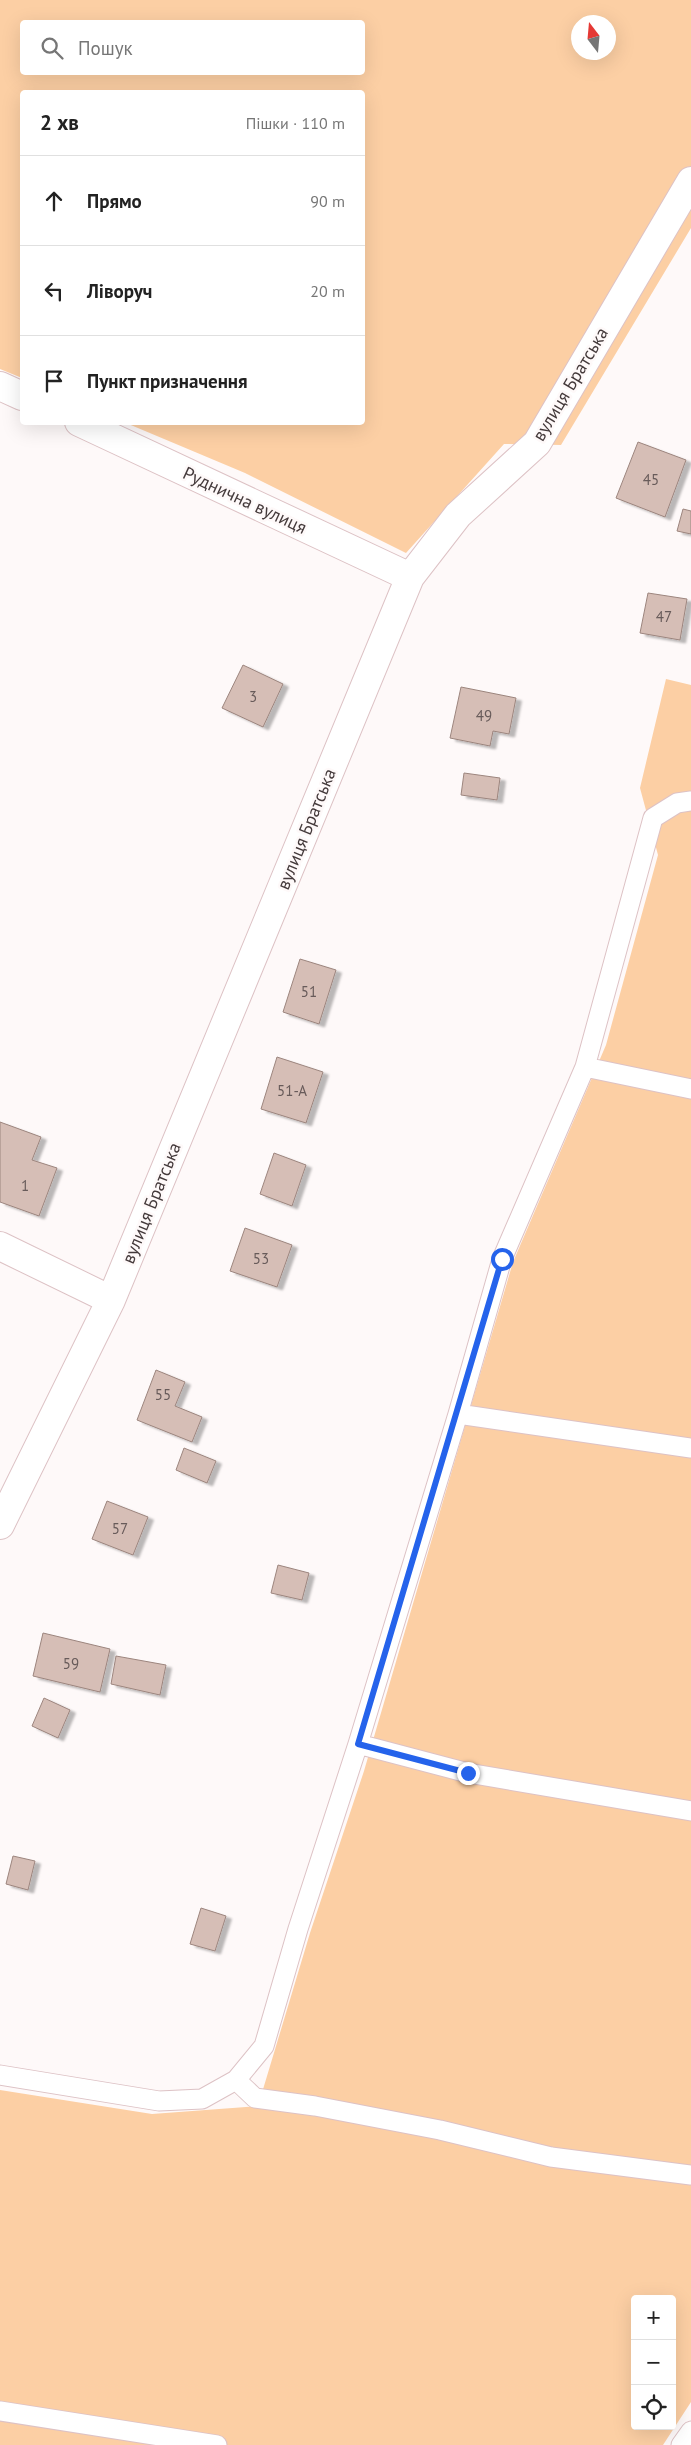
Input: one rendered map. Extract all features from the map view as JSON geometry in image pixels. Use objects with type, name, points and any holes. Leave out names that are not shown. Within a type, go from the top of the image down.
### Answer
[{"type":"street","name":"вулиця Братська","points":[[0,1525],[111,1300],[410,577],[458,515],[537,443],[691,181]]},
{"type":"street","points":[[0,386],[20,395]]},
{"type":"street","name":"Руднична вулиця","points":[[85,425],[410,577]]},
{"type":"street","points":[[0,1246],[111,1300]]},
{"type":"lane","points":[[0,2075],[159,2101],[202,2099],[236,2080],[264,2046],[298,1929],[358,1744],[458,1414],[502,1259],[585,1067],[653,818],[677,803],[691,801]]},
{"type":"lane","points":[[585,1067],[691,1089]]},
{"type":"lane","points":[[458,1414],[691,1448]]},
{"type":"lane","points":[[358,1744],[468,1773],[691,1811]]},
{"type":"lane","points":[[236,2080],[255,2098],[315,2106],[440,2130],[551,2157],[691,2175]]},
{"type":"lane","points":[[0,2412],[217,2445]]},
{"type":"lane","points":[[681,2445],[691,2431]]},
{"type":"shaded area","points":[[0,0],[691,0],[691,228],[561,445],[504,444],[406,553],[245,473],[131,425],[365,425],[365,90],[20,90],[20,377],[0,369]]},
{"type":"shaded area","points":[[666,679],[691,685],[691,2402],[676,2425],[676,2295],[631,2295],[631,2430],[673,2430],[663,2445],[0,2445],[0,2090],[152,2114],[258,2106],[310,1933],[364,1771],[513,1262],[606,1045],[658,855],[640,788]]},
{"type":"building","points":[[638,442],[686,460],[665,517],[616,498]]},
{"type":"building","points":[[683,509],[691,511],[691,534],[677,531]]},
{"type":"building","points":[[648,593],[687,599],[680,640],[640,633]]},
{"type":"building","points":[[243,665],[283,684],[263,727],[222,708]]},
{"type":"building","points":[[461,687],[516,698],[509,734],[493,731],[490,746],[450,738]]},
{"type":"building","points":[[464,773],[500,778],[497,800],[461,795]]},
{"type":"building","points":[[300,959],[336,970],[319,1024],[283,1012]]},
{"type":"building","points":[[277,1057],[323,1072],[306,1123],[261,1109]]},
{"type":"building","points":[[0,1122],[41,1137],[32,1160],[57,1168],[39,1216],[0,1202]]},
{"type":"building","points":[[274,1153],[306,1165],[292,1206],[260,1194]]},
{"type":"building","points":[[245,1228],[292,1245],[277,1287],[230,1271]]},
{"type":"building","points":[[156,1370],[185,1382],[175,1406],[202,1417],[192,1442],[137,1420]]},
{"type":"building","points":[[184,1448],[216,1461],[207,1483],[176,1470]]},
{"type":"building","points":[[107,1501],[148,1517],[133,1555],[92,1539]]},
{"type":"building","points":[[278,1565],[309,1573],[302,1600],[271,1593]]},
{"type":"building","points":[[43,1633],[110,1649],[100,1692],[33,1676]]},
{"type":"building","points":[[116,1656],[166,1665],[160,1695],[111,1684]]},
{"type":"building","points":[[44,1698],[70,1710],[58,1738],[32,1726]]},
{"type":"building","points":[[13,1856],[35,1861],[28,1890],[6,1884]]},
{"type":"building","points":[[201,1908],[226,1916],[215,1951],[190,1944]]},
{"type":"route","points":[[468,1773],[358,1744],[458,1414],[502,1259]]}]
